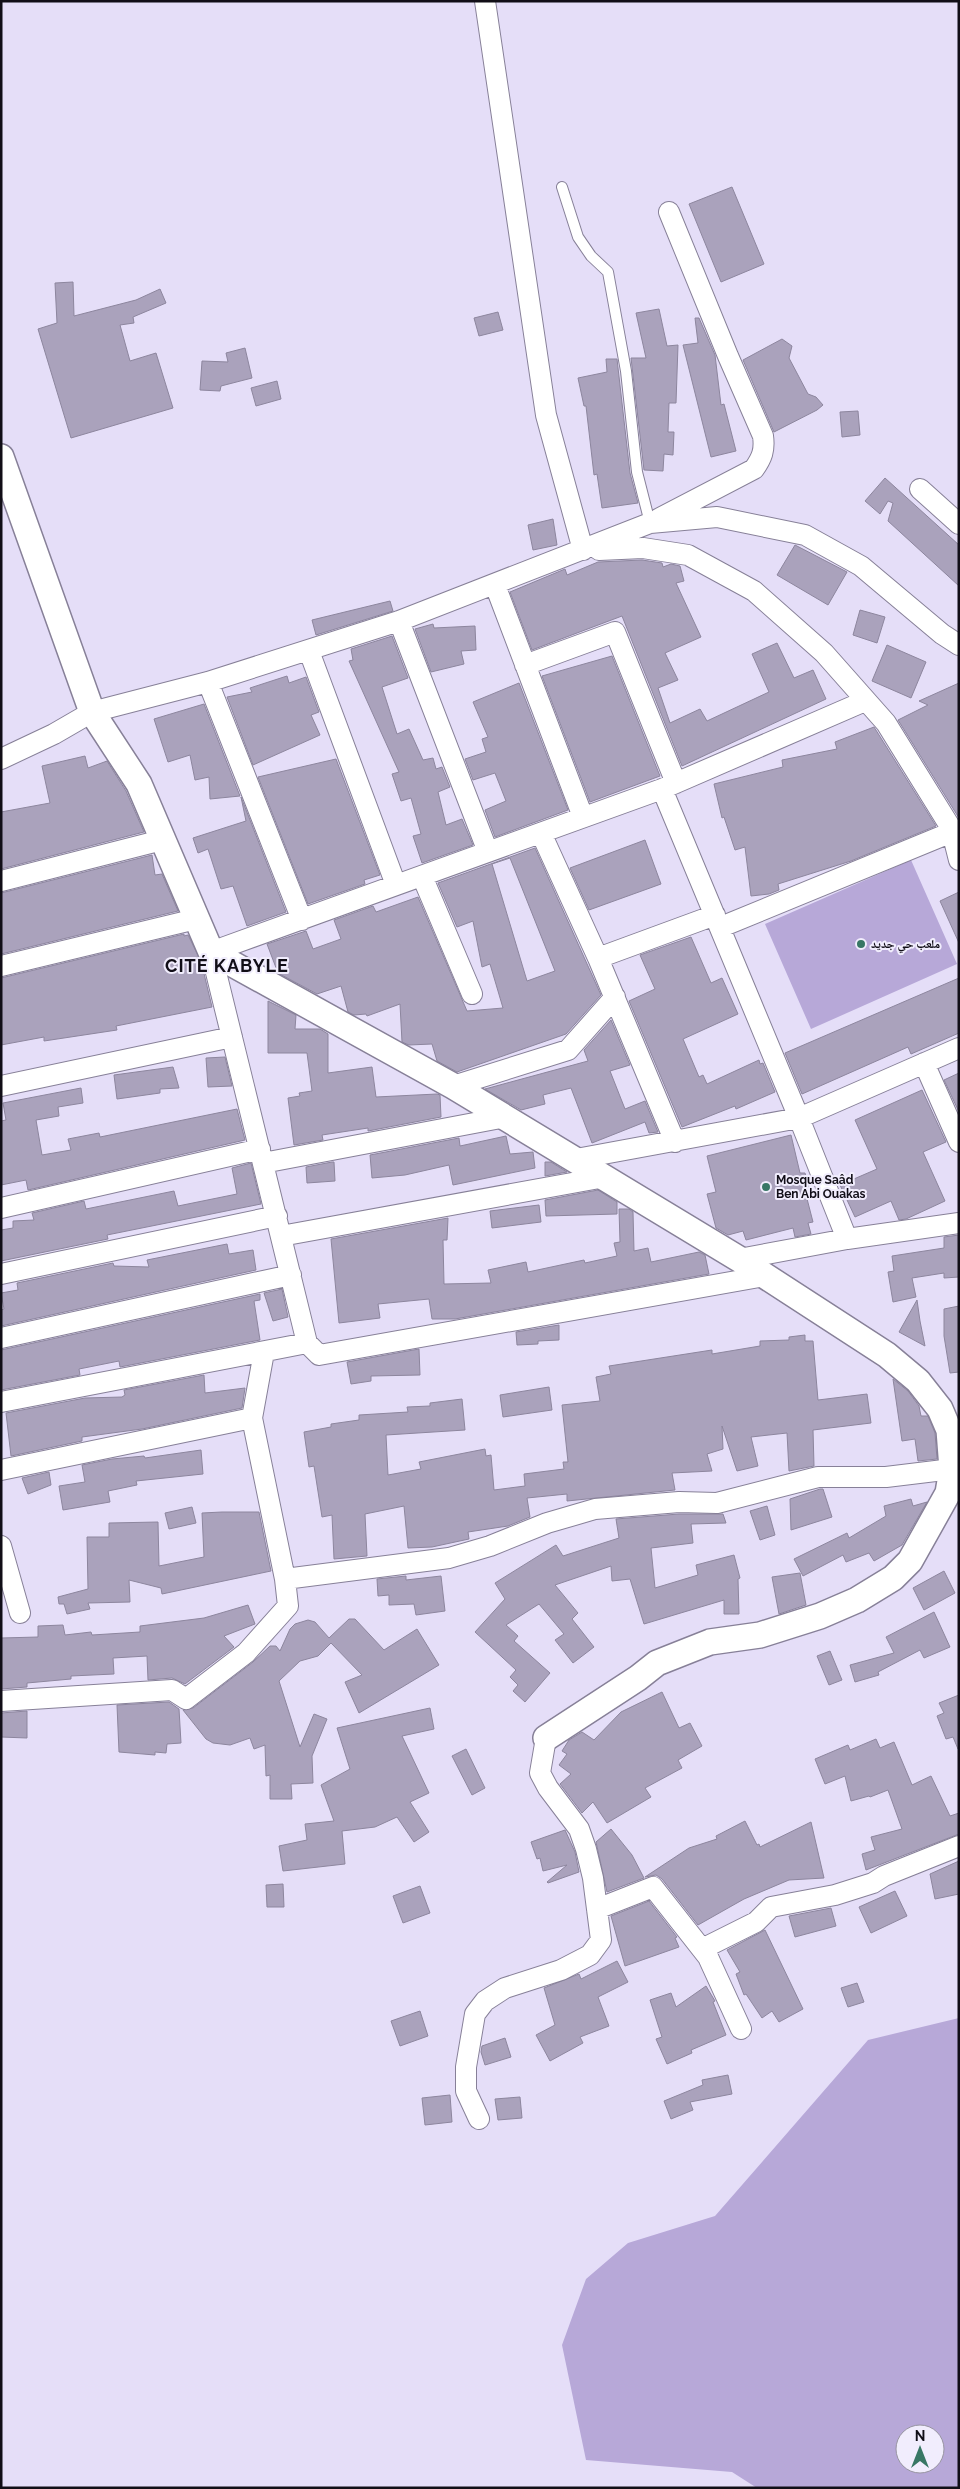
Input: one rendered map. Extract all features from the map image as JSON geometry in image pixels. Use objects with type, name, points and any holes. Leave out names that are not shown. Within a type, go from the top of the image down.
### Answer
[{"type":"street","points":[[484,1],[546,415],[583,550]]},
{"type":"street","points":[[1,759],[54,734],[92,712],[208,682],[310,650],[399,621],[495,585],[650,523],[734,478],[754,470],[762,459],[764,436],[728,356],[669,212]]},
{"type":"street","points":[[1,457],[92,712],[140,784],[162,840],[211,952],[292,1275],[307,1343],[319,1356],[765,1276]]},
{"type":"street","points":[[920,489],[959,524]]},
{"type":"street","points":[[650,523],[717,517],[805,535],[861,566],[942,634],[959,645]]},
{"type":"street","points":[[583,550],[643,548],[688,555],[754,591],[824,653],[864,701],[886,723],[955,837],[959,860]]},
{"type":"street","points":[[495,585],[583,817]]},
{"type":"street","points":[[399,621],[488,852]]},
{"type":"street","points":[[525,665],[615,632],[718,921],[847,1239]]},
{"type":"street","points":[[310,650],[396,885]]},
{"type":"street","points":[[208,682],[302,920]]},
{"type":"street","points":[[211,952],[669,786],[864,701]]},
{"type":"street","points":[[542,833],[598,958],[675,1142]]},
{"type":"street","points":[[598,958],[718,921],[955,837]]},
{"type":"street","points":[[1,881],[162,840]]},
{"type":"street","points":[[422,876],[472,994]]},
{"type":"street","points":[[1,966],[196,919]]},
{"type":"street","points":[[211,952],[506,1117],[739,1259],[887,1354],[918,1381],[940,1409],[949,1430],[952,1469],[948,1493],[910,1561],[893,1578],[857,1600],[820,1616],[760,1635],[710,1642],[657,1663],[638,1678],[546,1738],[540,1773],[548,1788],[579,1829],[591,1868],[601,1940],[590,1955],[561,1970],[505,1988],[485,2001],[475,2014],[466,2067],[466,2091],[479,2118]]},
{"type":"street","points":[[453,1086],[568,1050],[614,997]]},
{"type":"street","points":[[1,1086],[232,1036]]},
{"type":"street","points":[[576,1159],[799,1118],[959,1048]]},
{"type":"street","points":[[924,1063],[959,1142]]},
{"type":"street","points":[[1,1208],[262,1156],[506,1117]]},
{"type":"street","points":[[281,1236],[605,1177]]},
{"type":"street","points":[[1,1274],[276,1216]]},
{"type":"street","points":[[739,1259],[847,1239],[959,1223]]},
{"type":"street","points":[[1,1338],[292,1275]]},
{"type":"street","points":[[1,1402],[307,1343]]},
{"type":"street","points":[[1,1701],[172,1690],[186,1699],[246,1653],[288,1606],[285,1579],[252,1418],[264,1352]]},
{"type":"street","points":[[1,1470],[252,1418]]},
{"type":"street","points":[[285,1579],[449,1558],[490,1546],[547,1523],[595,1509],[679,1502],[717,1503],[818,1477],[886,1477],[952,1469]]},
{"type":"street","points":[[1,1546],[20,1614]]},
{"type":"street","points":[[702,1949],[756,1922],[771,1908],[835,1895],[873,1883],[884,1876],[959,1846]]},
{"type":"street","points":[[597,1909],[653,1887],[708,1957],[741,2030]]},
{"type":"lane","points":[[562,187],[578,237],[591,256],[608,272],[626,371],[637,472],[650,523]]},
{"type":"shaded area","name":"ملعب حي جديد","points":[[911,860],[957,964],[811,1029],[765,924]]},
{"type":"shaded area","points":[[959,2018],[959,2488],[757,2488],[732,2472],[586,2460],[562,2345],[586,2279],[628,2243],[715,2216],[868,2040]]},
{"type":"building","points":[[732,187],[764,264],[721,282],[689,204]]},
{"type":"building","points":[[73,282],[74,316],[136,300],[160,289],[166,303],[133,317],[134,323],[120,325],[130,361],[156,353],[173,408],[71,438],[38,329],[57,323],[55,283]]},
{"type":"building","points":[[659,309],[667,346],[678,345],[676,403],[669,403],[668,432],[674,432],[673,455],[664,454],[663,471],[644,470],[631,358],[646,358],[636,313]]},
{"type":"building","points":[[498,312],[503,330],[479,336],[474,318]]},
{"type":"building","points":[[695,318],[699,318],[715,355],[721,405],[724,404],[736,451],[711,457],[683,345],[698,343]]},
{"type":"building","points":[[782,339],[792,346],[789,358],[808,394],[816,397],[823,405],[774,432],[743,360]]},
{"type":"building","points":[[245,348],[252,378],[221,386],[220,391],[200,390],[202,361],[228,362],[226,353]]},
{"type":"building","points":[[606,359],[617,359],[630,473],[638,503],[602,508],[597,474],[594,475],[586,406],[584,406],[578,378],[607,372]]},
{"type":"building","points":[[277,381],[281,399],[256,406],[251,388]]},
{"type":"building","points":[[858,411],[860,435],[842,437],[840,412]]},
{"type":"building","points":[[885,478],[959,545],[959,586],[888,521],[893,503],[888,501],[880,514],[865,501]]},
{"type":"building","points":[[553,519],[557,545],[533,550],[528,525]]},
{"type":"building","points":[[795,545],[847,572],[828,605],[777,575]]},
{"type":"building","points":[[642,560],[662,563],[663,567],[671,564],[680,566],[684,581],[676,583],[701,637],[665,653],[678,680],[658,688],[670,723],[700,709],[707,721],[769,692],[752,654],[777,643],[794,678],[813,670],[826,699],[682,766],[622,616],[532,650],[510,592],[565,569],[567,575],[598,562]]},
{"type":"building","points":[[390,601],[393,611],[316,635],[312,620]]},
{"type":"building","points":[[860,610],[885,617],[877,643],[853,635]]},
{"type":"building","points":[[433,624],[434,628],[475,626],[476,650],[461,651],[464,664],[431,672],[415,629]]},
{"type":"building","points":[[392,636],[408,678],[382,687],[397,734],[409,729],[423,760],[433,758],[436,769],[442,767],[450,787],[438,792],[446,825],[462,819],[473,845],[422,863],[413,836],[421,834],[411,798],[401,801],[392,774],[399,772],[349,661],[353,660],[351,649]]},
{"type":"building","points":[[887,645],[926,662],[911,698],[872,681]]},
{"type":"building","points":[[612,656],[660,776],[590,802],[542,676]]},
{"type":"building","points":[[287,676],[289,683],[306,677],[319,712],[311,715],[320,735],[253,765],[227,697],[252,692],[250,688]]},
{"type":"building","points":[[519,683],[568,810],[495,837],[485,810],[506,801],[495,773],[473,780],[465,759],[486,752],[482,739],[488,737],[473,702]]},
{"type":"building","points":[[959,683],[959,818],[898,720],[928,705],[919,701]]},
{"type":"building","points":[[204,704],[240,796],[210,799],[209,777],[195,780],[190,755],[168,762],[154,719]]},
{"type":"building","points":[[874,727],[936,826],[851,861],[778,884],[779,890],[769,894],[751,896],[745,847],[735,850],[724,817],[722,818],[714,784],[783,767],[782,760],[837,749],[835,742]]},
{"type":"building","points":[[85,756],[88,768],[107,761],[126,791],[144,832],[1,869],[1,812],[50,803],[42,766]]},
{"type":"building","points":[[336,759],[380,875],[364,880],[365,884],[308,904],[258,777]]},
{"type":"building","points":[[241,797],[286,912],[247,926],[233,886],[221,889],[208,849],[198,853],[193,838],[246,821]]},
{"type":"building","points":[[645,840],[661,884],[589,910],[570,868]]},
{"type":"building","points":[[535,848],[601,995],[566,1034],[457,1072],[437,1061],[432,1044],[409,1045],[402,1042],[400,1004],[367,1016],[366,1014],[354,1015],[348,1012],[341,986],[317,994],[278,973],[267,944],[306,931],[313,949],[341,939],[334,920],[373,906],[376,912],[418,897],[467,1011],[503,1008],[490,964],[482,967],[473,921],[457,927],[438,883]],"holes":[[[510,858],[555,971],[527,981],[492,864]]]},
{"type":"building","points":[[152,855],[155,875],[162,874],[178,911],[1,954],[1,893]]},
{"type":"building","points":[[959,892],[959,943],[940,901]]},
{"type":"building","points":[[184,934],[184,936],[188,935],[201,961],[212,1007],[116,1026],[117,1030],[44,1041],[44,1037],[1,1045],[1,978]]},
{"type":"building","points":[[691,937],[711,983],[722,978],[738,1014],[683,1039],[699,1077],[703,1075],[707,1084],[759,1060],[760,1064],[763,1063],[775,1092],[736,1109],[735,1106],[682,1127],[629,1001],[655,989],[640,955]]},
{"type":"building","points":[[959,978],[959,1033],[911,1054],[908,1047],[802,1094],[785,1053]]},
{"type":"building","points":[[268,1001],[296,1015],[295,1029],[320,1029],[328,1034],[328,1073],[372,1067],[376,1097],[437,1094],[440,1095],[441,1117],[368,1131],[368,1128],[322,1135],[323,1140],[294,1145],[288,1098],[300,1096],[299,1093],[312,1091],[307,1053],[268,1053]]},
{"type":"building","points":[[611,1020],[630,1065],[610,1071],[625,1109],[645,1101],[658,1132],[649,1133],[645,1122],[592,1143],[571,1088],[543,1095],[545,1104],[521,1110],[485,1089],[588,1061],[584,1050]]},
{"type":"building","points":[[225,1057],[232,1086],[208,1087],[206,1058]]},
{"type":"building","points":[[173,1067],[179,1088],[160,1089],[160,1093],[117,1099],[114,1075]]},
{"type":"building","points":[[959,1073],[959,1112],[944,1080]]},
{"type":"building","points":[[81,1088],[83,1103],[58,1107],[59,1116],[36,1120],[42,1155],[71,1150],[68,1139],[99,1133],[100,1137],[237,1109],[245,1140],[28,1190],[26,1180],[1,1185],[1,1121],[6,1120],[3,1103]]},
{"type":"building","points":[[922,1090],[946,1142],[923,1152],[945,1201],[906,1219],[899,1220],[891,1201],[855,1217],[840,1185],[877,1169],[855,1120]]},
{"type":"building","points":[[791,1135],[800,1173],[805,1173],[810,1190],[805,1191],[813,1222],[808,1223],[811,1234],[795,1237],[793,1228],[746,1240],[743,1231],[728,1235],[716,1228],[707,1194],[716,1192],[707,1156]]},
{"type":"building","points":[[506,1136],[510,1154],[533,1152],[535,1168],[453,1185],[449,1165],[405,1175],[372,1178],[370,1155],[459,1138],[460,1146]]},
{"type":"building","points":[[334,1162],[335,1181],[307,1183],[306,1167]]},
{"type":"building","points":[[545,1162],[551,1162],[567,1172],[545,1176]]},
{"type":"building","points":[[251,1163],[261,1204],[107,1235],[108,1239],[1,1261],[1,1230],[13,1228],[13,1221],[34,1220],[32,1213],[84,1201],[86,1209],[174,1191],[178,1206],[237,1194],[232,1168]]},
{"type":"building","points":[[598,1190],[617,1202],[617,1214],[546,1216],[545,1200]]},
{"type":"building","points":[[539,1205],[541,1222],[492,1228],[490,1211]]},
{"type":"building","points":[[619,1209],[629,1209],[633,1212],[634,1251],[648,1248],[651,1262],[699,1252],[705,1255],[709,1274],[455,1319],[432,1319],[429,1299],[378,1304],[380,1318],[339,1323],[331,1239],[448,1218],[447,1240],[443,1240],[444,1284],[491,1283],[488,1270],[526,1262],[528,1272],[584,1260],[585,1263],[617,1256],[614,1243],[620,1242]]},
{"type":"building","points":[[959,1235],[959,1277],[944,1278],[944,1273],[912,1278],[916,1297],[893,1302],[888,1272],[894,1271],[892,1256],[944,1248],[944,1237]]},
{"type":"building","points":[[227,1244],[229,1254],[253,1250],[256,1270],[1,1326],[1,1310],[4,1309],[1,1293],[18,1290],[17,1283],[113,1263],[114,1266],[149,1267],[147,1260]]},
{"type":"building","points":[[282,1289],[288,1317],[273,1321],[264,1293]]},
{"type":"building","points":[[260,1294],[260,1300],[254,1301],[260,1340],[120,1367],[119,1361],[79,1369],[80,1375],[1,1390],[1,1350]]},
{"type":"building","points":[[917,1300],[920,1321],[925,1346],[899,1332]]},
{"type":"building","points":[[959,1306],[959,1372],[950,1373],[944,1336],[944,1309]]},
{"type":"building","points":[[559,1325],[559,1340],[517,1345],[516,1332]]},
{"type":"building","points":[[805,1335],[805,1341],[813,1341],[818,1400],[867,1394],[871,1423],[813,1430],[814,1466],[789,1471],[787,1433],[751,1437],[758,1466],[737,1471],[722,1426],[723,1449],[707,1454],[712,1471],[672,1473],[675,1490],[567,1501],[567,1494],[527,1498],[530,1517],[508,1526],[468,1532],[469,1539],[432,1547],[408,1548],[404,1506],[365,1514],[367,1556],[334,1559],[332,1515],[322,1517],[314,1466],[309,1467],[304,1432],[331,1427],[331,1424],[359,1420],[359,1415],[408,1412],[407,1407],[430,1406],[430,1403],[462,1399],[465,1430],[386,1435],[388,1475],[421,1469],[419,1462],[485,1449],[486,1456],[491,1455],[494,1490],[525,1486],[524,1474],[564,1469],[563,1462],[568,1462],[562,1405],[600,1401],[596,1377],[611,1374],[609,1366],[712,1350],[712,1354],[760,1346],[760,1341],[789,1340],[789,1337]]},
{"type":"building","points":[[419,1349],[420,1375],[371,1376],[371,1381],[351,1384],[347,1362]]},
{"type":"building","points":[[204,1375],[205,1393],[245,1388],[242,1408],[142,1429],[82,1437],[82,1441],[11,1456],[6,1413],[85,1398],[122,1397],[125,1395],[124,1390]]},
{"type":"building","points":[[893,1379],[908,1391],[919,1406],[921,1416],[928,1416],[935,1433],[937,1459],[918,1461],[915,1439],[902,1441]]},
{"type":"building","points":[[549,1387],[552,1410],[503,1417],[500,1395]]},
{"type":"building","points":[[201,1450],[203,1474],[136,1481],[137,1485],[108,1491],[110,1502],[63,1510],[59,1486],[85,1482],[82,1465],[112,1459],[144,1456],[145,1458]]},
{"type":"building","points":[[49,1472],[51,1485],[28,1494],[22,1478]]},
{"type":"building","points":[[823,1489],[832,1517],[791,1530],[790,1499]]},
{"type":"building","points":[[911,1499],[913,1506],[927,1502],[902,1545],[874,1561],[869,1553],[846,1562],[843,1555],[803,1576],[794,1559],[847,1533],[849,1538],[886,1516],[884,1506]]},
{"type":"building","points":[[767,1506],[775,1535],[760,1540],[750,1511]]},
{"type":"building","points":[[192,1507],[196,1523],[169,1529],[165,1513]]},
{"type":"building","points":[[259,1512],[271,1571],[162,1594],[161,1588],[129,1580],[130,1602],[88,1603],[90,1609],[67,1614],[64,1604],[59,1604],[58,1597],[88,1589],[87,1537],[109,1537],[109,1523],[158,1522],[159,1566],[204,1557],[202,1513]]},
{"type":"building","points":[[679,1514],[723,1514],[726,1523],[691,1524],[693,1543],[651,1548],[655,1588],[698,1575],[696,1565],[734,1555],[740,1578],[738,1579],[739,1614],[724,1614],[724,1600],[644,1624],[630,1579],[612,1581],[611,1566],[555,1585],[578,1613],[572,1619],[594,1647],[573,1663],[555,1640],[564,1634],[539,1604],[506,1625],[518,1636],[514,1641],[550,1673],[525,1702],[513,1691],[518,1685],[510,1677],[516,1670],[475,1632],[505,1599],[495,1583],[556,1545],[563,1556],[619,1538],[616,1519]]},
{"type":"building","points":[[944,1571],[955,1593],[924,1610],[913,1588]]},
{"type":"building","points":[[800,1573],[806,1605],[779,1614],[772,1577]]},
{"type":"building","points":[[406,1576],[406,1580],[441,1576],[445,1611],[416,1615],[414,1604],[389,1605],[389,1595],[378,1596],[377,1579]]},
{"type":"building","points":[[248,1605],[255,1624],[224,1636],[234,1647],[185,1684],[172,1678],[148,1680],[147,1656],[113,1658],[114,1674],[71,1676],[71,1679],[27,1683],[27,1687],[1,1689],[1,1638],[38,1637],[38,1626],[63,1625],[65,1635],[91,1632],[92,1635],[140,1632],[140,1626],[204,1618]]},
{"type":"building","points":[[934,1612],[950,1647],[924,1658],[920,1650],[878,1672],[879,1675],[855,1682],[850,1665],[894,1653],[886,1637]]},
{"type":"building","points":[[349,1619],[355,1619],[384,1650],[417,1629],[439,1665],[359,1713],[345,1682],[362,1675],[331,1643],[318,1656],[300,1661],[279,1681],[300,1747],[314,1714],[327,1719],[312,1756],[313,1783],[291,1784],[292,1799],[270,1799],[270,1775],[266,1776],[265,1745],[254,1749],[250,1738],[230,1745],[213,1743],[206,1739],[183,1710],[193,1708],[253,1662],[270,1646],[276,1646],[280,1651],[290,1629],[295,1624],[308,1620],[315,1622],[329,1638]]},
{"type":"building","points":[[830,1651],[842,1680],[829,1685],[817,1656]]},
{"type":"building","points":[[662,1692],[679,1728],[690,1723],[702,1746],[678,1760],[682,1768],[645,1788],[651,1797],[607,1823],[593,1802],[582,1813],[560,1784],[571,1774],[559,1765],[567,1754],[562,1751],[569,1740],[582,1732],[594,1740],[621,1712]]},
{"type":"building","points":[[959,1695],[958,1749],[953,1737],[946,1739],[937,1716],[944,1713],[939,1703]]},
{"type":"building","points":[[169,1702],[179,1709],[181,1743],[167,1744],[166,1753],[155,1752],[155,1755],[119,1752],[117,1705]]},
{"type":"building","points":[[430,1708],[434,1729],[402,1736],[429,1793],[410,1802],[429,1832],[414,1842],[397,1817],[375,1827],[342,1831],[345,1864],[283,1871],[279,1846],[307,1840],[305,1824],[334,1821],[321,1785],[350,1769],[337,1728]]},
{"type":"building","points":[[27,1711],[27,1738],[1,1737],[1,1713]]},
{"type":"building","points":[[876,1739],[880,1748],[894,1742],[912,1785],[931,1776],[950,1816],[959,1813],[959,1834],[866,1870],[862,1854],[875,1850],[871,1837],[902,1829],[888,1790],[870,1797],[851,1801],[845,1776],[825,1784],[815,1759],[848,1745],[850,1750]]},
{"type":"building","points":[[466,1749],[485,1788],[472,1795],[452,1756]]},
{"type":"building","points":[[745,1821],[757,1845],[759,1844],[760,1847],[811,1822],[824,1878],[789,1880],[744,1899],[698,1925],[662,1879],[656,1875],[645,1877],[689,1848],[717,1839],[716,1836]]},
{"type":"building","points":[[611,1829],[632,1855],[644,1878],[607,1892],[596,1842]]},
{"type":"building","points":[[565,1830],[575,1852],[579,1872],[548,1883],[567,1865],[543,1871],[540,1858],[537,1859],[531,1842]]},
{"type":"building","points":[[959,1861],[959,1894],[935,1899],[930,1874]]},
{"type":"building","points":[[283,1884],[284,1907],[267,1907],[266,1885]]},
{"type":"building","points":[[420,1886],[430,1913],[403,1923],[393,1896]]},
{"type":"building","points":[[895,1891],[907,1916],[871,1933],[859,1907]]},
{"type":"building","points":[[649,1901],[677,1937],[675,1938],[679,1947],[625,1966],[611,1916]]},
{"type":"building","points":[[831,1908],[836,1926],[795,1937],[789,1916]]},
{"type":"building","points":[[765,1930],[803,2009],[779,2022],[772,2011],[762,2018],[746,1994],[744,1995],[736,1974],[740,1972],[727,1950]]},
{"type":"building","points":[[617,1961],[628,1982],[598,1997],[609,2026],[580,2037],[583,2043],[550,2061],[536,2035],[555,2025],[544,1988],[579,1974],[581,1979]]},
{"type":"building","points":[[857,1983],[864,2002],[848,2007],[841,1988]]},
{"type":"building","points":[[706,1986],[715,2001],[713,2002],[726,2035],[691,2050],[692,2053],[667,2064],[656,2039],[662,2037],[650,2000],[671,1993],[676,2007]]},
{"type":"building","points":[[420,2011],[428,2036],[400,2046],[391,2021]]},
{"type":"building","points":[[505,2038],[511,2057],[485,2065],[481,2052],[482,2046]]},
{"type":"building","points":[[728,2075],[732,2094],[690,2102],[693,2110],[671,2119],[664,2101],[703,2085],[702,2080]]},
{"type":"building","points":[[450,2095],[452,2122],[425,2125],[422,2098]]},
{"type":"building","points":[[520,2097],[522,2118],[498,2120],[495,2099]]},
{"type":"place","name":"ملعب حي جديد","points":[[861,944]]},
{"type":"place","name":"Mosque Saâd Ben Abi Ouakas","points":[[766,1187]]},
{"type":"district","name":"CITÉ KABYLE","points":[[227,966]]}]
